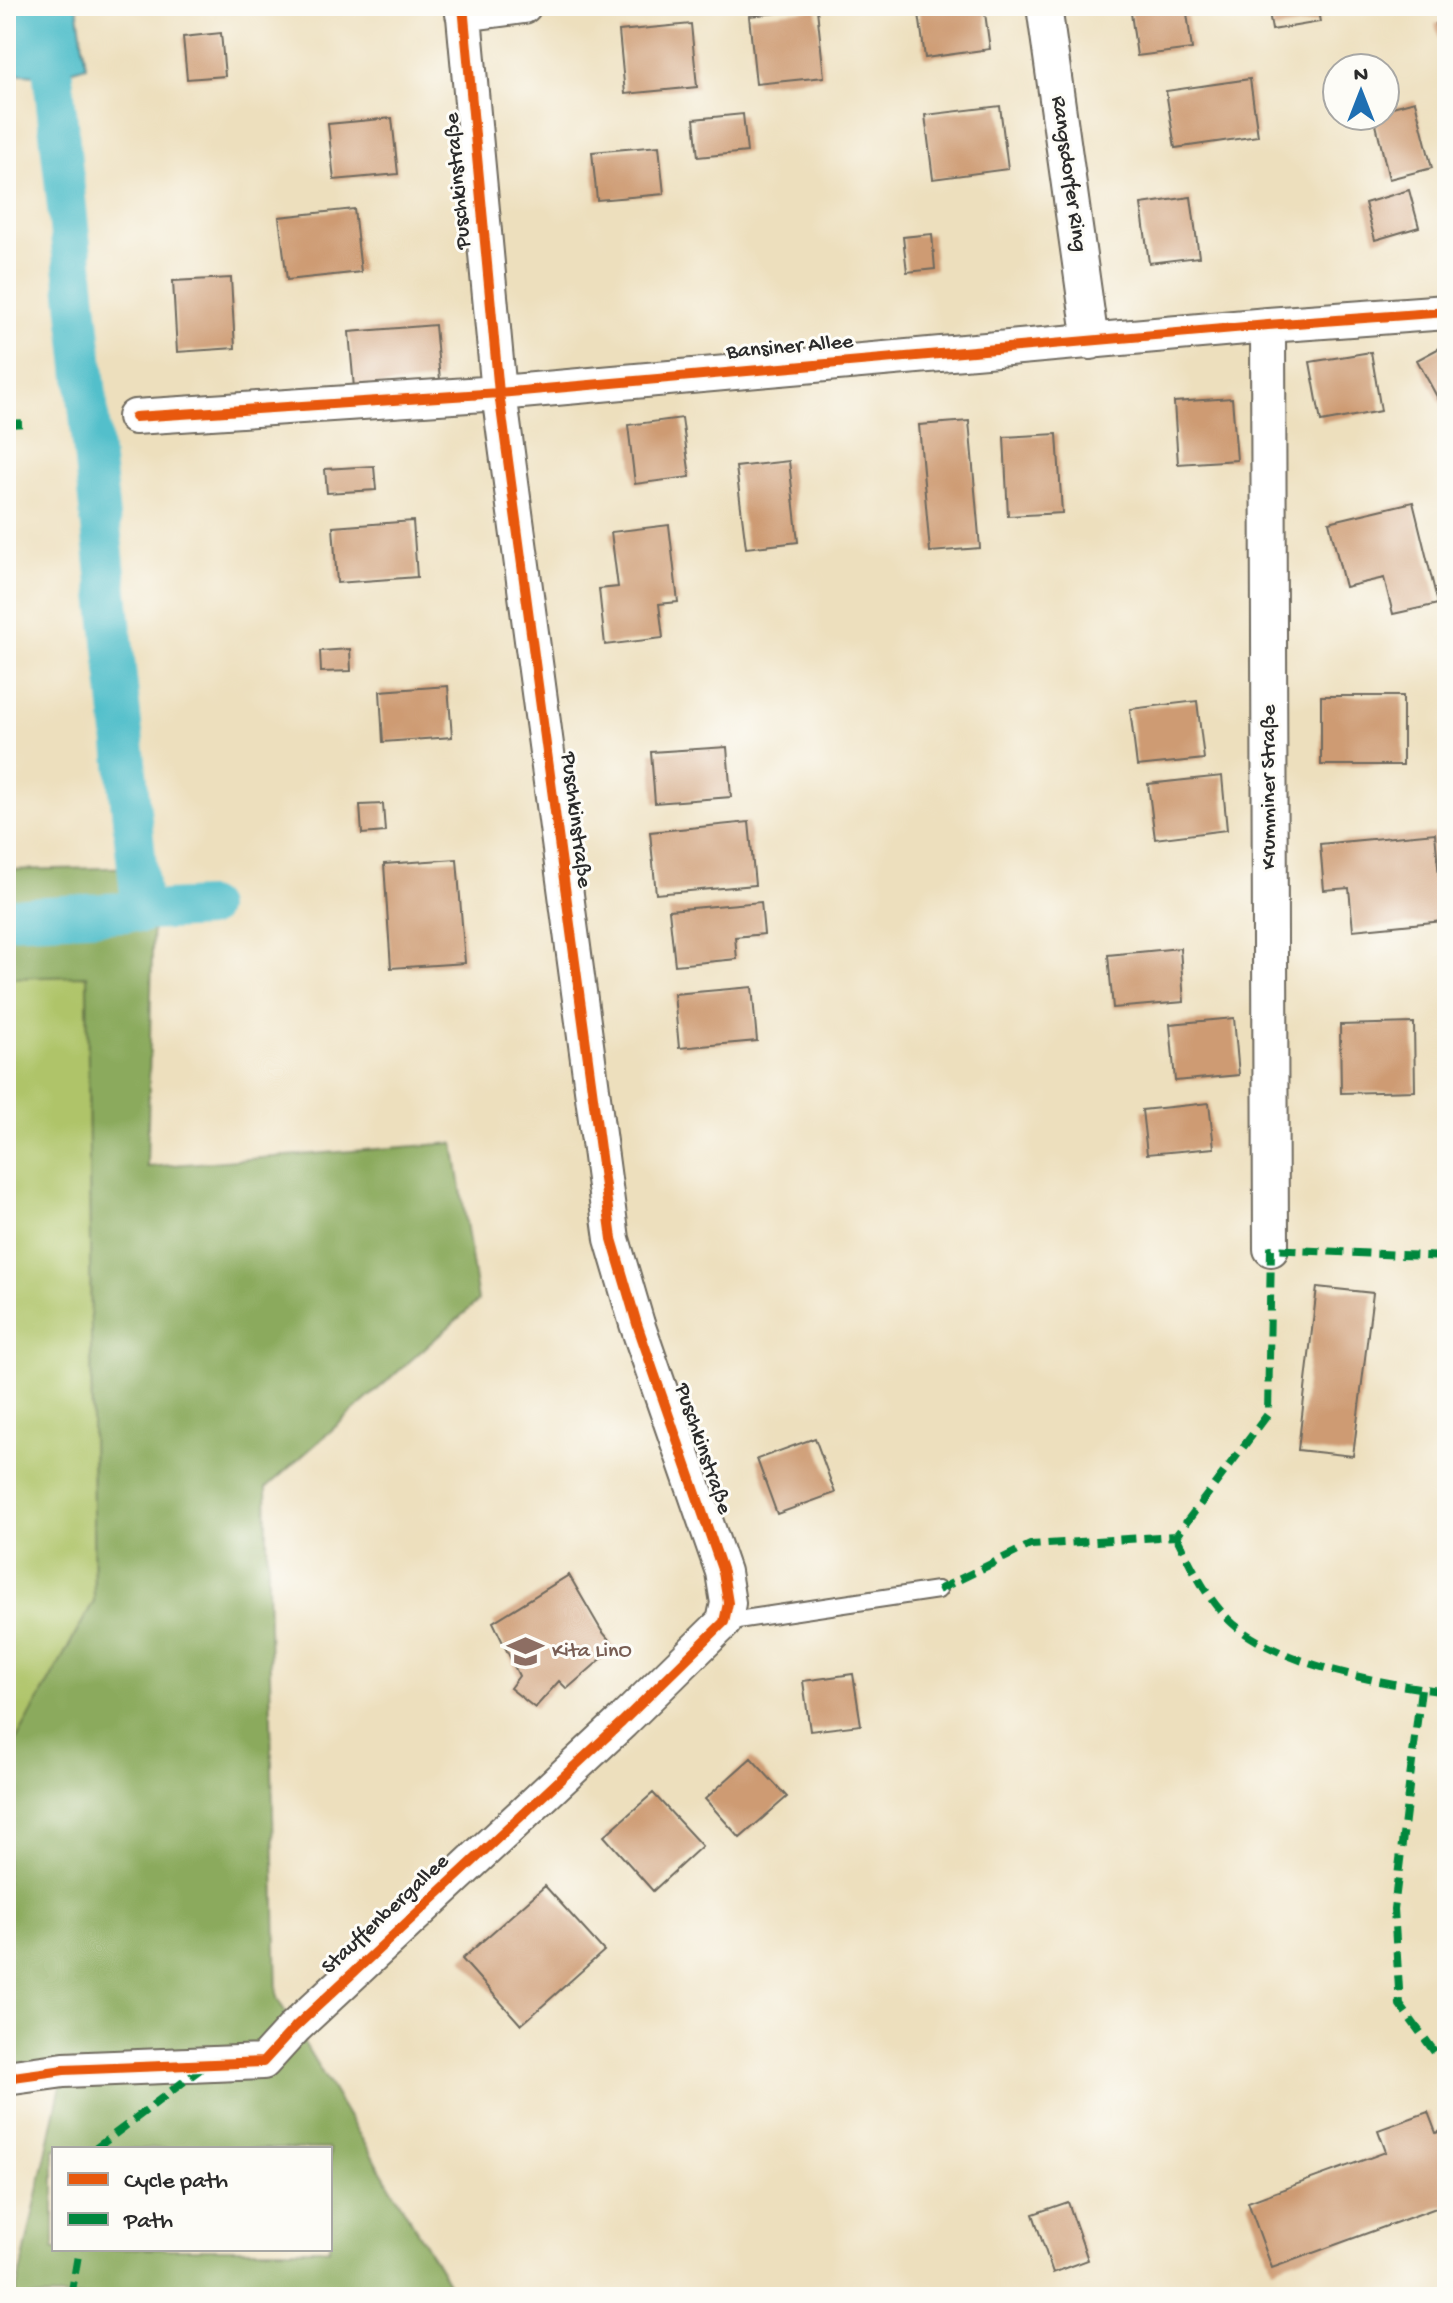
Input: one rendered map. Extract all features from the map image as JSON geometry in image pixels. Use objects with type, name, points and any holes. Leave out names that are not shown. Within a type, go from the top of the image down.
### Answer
[{"type":"street","points":[[463,10],[524,6]]},
{"type":"street","name":"Rangsdorfer Ring","points":[[1044,6],[1091,342]]},
{"type":"street","name":"Puschkinstraße","points":[[463,10],[499,393],[612,1239],[637,1324],[723,1572],[728,1603],[724,1622]]},
{"type":"street","name":"Bansiner Allee","points":[[135,417],[499,393],[1447,312]]},
{"type":"street","name":"Krumminer Straße","points":[[1268,325],[1271,1249]]},
{"type":"street","name":"Stauffenbergallee","points":[[6,2078],[64,2070],[263,2062],[295,2027],[622,1722],[724,1622]]},
{"type":"lane","points":[[724,1622],[938,1590]]},
{"type":"green space","points":[[154,867],[147,1167],[454,1143],[478,1301],[266,1488],[277,1998],[457,2297],[15,2297],[64,2071],[6,2060],[6,1759],[94,1601],[87,976],[6,978],[6,870]]},
{"type":"green space","points":[[87,975],[94,1601],[6,1759],[6,978]]},
{"type":"water","points":[[6,6],[77,6],[86,66],[53,76],[6,73]]},
{"type":"building","points":[[918,6],[984,6],[990,49],[925,58]]},
{"type":"building","points":[[1130,6],[1186,6],[1192,49],[1137,56]]},
{"type":"building","points":[[1268,6],[1317,6],[1320,22],[1272,30]]},
{"type":"building","points":[[817,9],[824,77],[756,84],[749,16]]},
{"type":"building","points":[[1447,21],[1447,64],[1446,64],[1435,24]]},
{"type":"building","points":[[691,24],[697,87],[625,94],[619,31]]},
{"type":"building","points":[[221,33],[225,76],[187,79],[183,37]]},
{"type":"building","points":[[1250,79],[1258,136],[1175,148],[1166,91]]},
{"type":"building","points":[[1415,101],[1432,168],[1389,179],[1378,132],[1401,132],[1401,105]]},
{"type":"building","points":[[1000,106],[1008,169],[933,179],[925,115]]},
{"type":"building","points":[[743,114],[747,152],[698,157],[694,119]]},
{"type":"building","points":[[392,118],[398,174],[334,180],[328,124]]},
{"type":"building","points":[[659,146],[664,194],[597,200],[592,152]]},
{"type":"building","points":[[1409,190],[1419,227],[1375,240],[1365,203]]},
{"type":"building","points":[[1191,197],[1199,257],[1149,263],[1141,204]]},
{"type":"building","points":[[354,209],[361,272],[287,280],[279,217]]},
{"type":"building","points":[[932,234],[935,269],[907,272],[903,237]]},
{"type":"building","points":[[231,278],[235,348],[177,352],[173,281]]},
{"type":"building","points":[[435,325],[440,380],[354,388],[349,332]]},
{"type":"building","points":[[1447,344],[1447,415],[1417,360]]},
{"type":"building","points":[[1371,352],[1381,411],[1321,422],[1310,362]]},
{"type":"building","points":[[1232,398],[1237,460],[1178,464],[1174,402]]},
{"type":"building","points":[[682,418],[690,477],[635,484],[628,425]]},
{"type":"building","points":[[969,421],[980,548],[930,552],[919,425]]},
{"type":"building","points":[[1057,434],[1062,513],[1008,516],[1004,437]]},
{"type":"building","points":[[789,461],[798,542],[746,548],[736,467]]},
{"type":"building","points":[[374,466],[376,490],[327,493],[325,469]]},
{"type":"building","points":[[1413,502],[1438,604],[1393,614],[1384,578],[1345,587],[1329,522]]},
{"type":"building","points":[[413,521],[417,577],[337,583],[333,527]]},
{"type":"building","points":[[669,525],[678,602],[659,604],[663,638],[605,645],[599,589],[618,587],[611,532]]},
{"type":"building","points":[[350,649],[351,671],[321,672],[320,651]]},
{"type":"building","points":[[448,686],[452,737],[383,742],[380,691]]},
{"type":"building","points":[[1321,696],[1403,696],[1403,765],[1321,765]]},
{"type":"building","points":[[1197,701],[1204,759],[1137,766],[1130,709]]},
{"type":"building","points":[[727,747],[731,797],[655,803],[651,752]]},
{"type":"building","points":[[1222,776],[1227,830],[1155,839],[1148,784]]},
{"type":"building","points":[[383,804],[385,832],[362,834],[360,805]]},
{"type":"building","points":[[749,822],[755,885],[656,894],[650,832]]},
{"type":"building","points":[[1435,833],[1443,921],[1353,930],[1349,888],[1324,890],[1320,844]]},
{"type":"building","points":[[457,859],[465,963],[391,968],[384,864]]},
{"type":"building","points":[[761,902],[764,934],[735,937],[737,959],[675,965],[669,910]]},
{"type":"building","points":[[1180,948],[1184,1002],[1113,1008],[1108,955]]},
{"type":"building","points":[[752,987],[757,1041],[679,1048],[674,994]]},
{"type":"building","points":[[1234,1018],[1239,1075],[1175,1081],[1170,1024]]},
{"type":"building","points":[[1414,1023],[1415,1091],[1341,1093],[1340,1025]]},
{"type":"building","points":[[1209,1103],[1214,1148],[1147,1154],[1142,1110]]},
{"type":"building","points":[[1317,1287],[1373,1293],[1353,1456],[1298,1450]]},
{"type":"building","points":[[815,1438],[835,1493],[777,1514],[757,1459]]},
{"type":"building","points":[[569,1575],[601,1630],[615,1647],[567,1689],[559,1681],[535,1708],[510,1688],[519,1676],[493,1622]]},
{"type":"building","points":[[853,1674],[861,1725],[810,1731],[803,1681]]},
{"type":"building","points":[[751,1758],[787,1797],[740,1838],[705,1799]]},
{"type":"building","points":[[653,1793],[702,1846],[653,1891],[604,1836]]},
{"type":"building","points":[[545,1886],[604,1951],[521,2025],[462,1959]]},
{"type":"building","points":[[1428,2112],[1436,2133],[1447,2129],[1447,2204],[1272,2268],[1248,2202],[1386,2152],[1378,2130]]},
{"type":"building","points":[[1068,2202],[1088,2260],[1053,2273],[1033,2214]]},
{"type":"waterway","points":[[53,76],[142,913]]},
{"type":"waterway","points":[[6,918],[207,908]]},
{"type":"marked path","points":[[6,424],[27,423]]},
{"type":"marked path","points":[[938,1590],[1030,1545],[1176,1536],[1268,1414],[1271,1249],[1447,1257]]},
{"type":"marked path","points":[[1176,1536],[1212,1600],[1228,1619],[1248,1635],[1273,1649],[1331,1670],[1447,1692]]},
{"type":"marked path","points":[[1421,1689],[1394,1909],[1400,2005],[1442,2062],[1447,2064]]},
{"type":"marked path","points":[[98,2147],[203,2067]]},
{"type":"marked path","points":[[71,2297],[79,2251]]},
{"type":"cycle path","points":[[6,2078],[64,2070],[263,2062],[295,2027],[622,1722],[724,1622],[728,1603],[723,1572],[637,1324],[612,1239],[499,393],[463,6]]},
{"type":"cycle path","points":[[135,417],[499,393],[1447,312]]},
{"type":"place","name":"Kita LinO","points":[[526,1652]]}]
